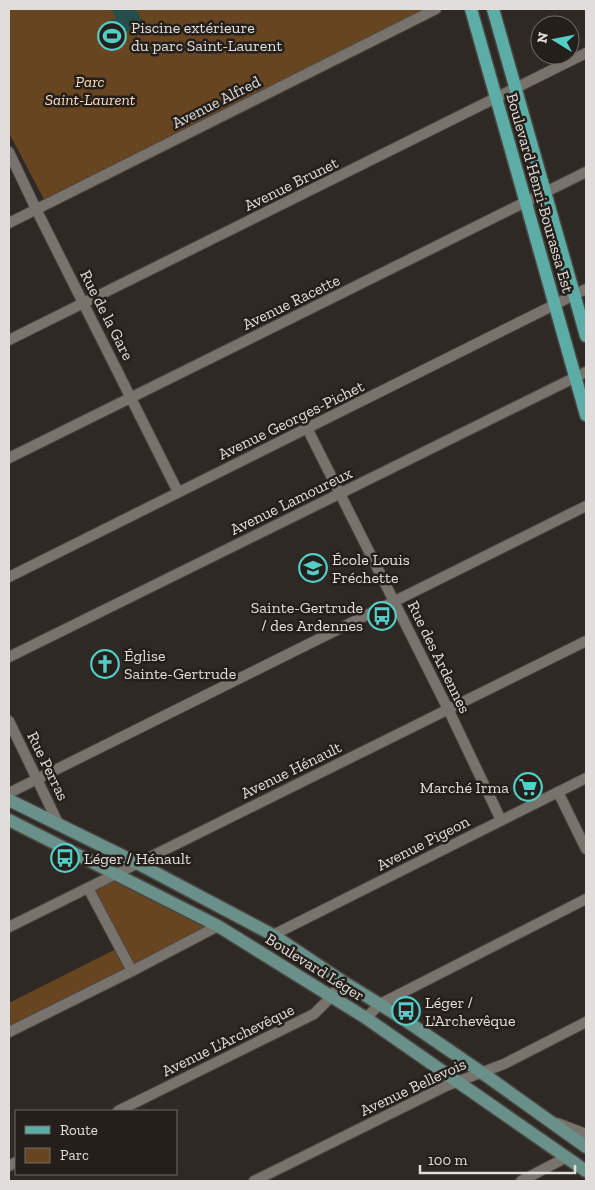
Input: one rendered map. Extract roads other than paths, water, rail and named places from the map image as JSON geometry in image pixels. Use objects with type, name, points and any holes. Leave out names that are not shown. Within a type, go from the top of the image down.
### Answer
[{"type":"main road","name":"Boulevard Henri-Bourassa Est","points":[[471,9],[555,305],[581,375],[586,415]]},
{"type":"main road","name":"Boulevard Henri-Bourassa Est","points":[[493,9],[586,336]]},
{"type":"main road","name":"Boulevard Léger","points":[[9,800],[137,863],[273,935],[481,1072],[586,1147]]},
{"type":"main road","name":"Boulevard Léger","points":[[9,820],[218,926],[366,1018],[586,1171]]},
{"type":"street","name":"Avenue Alfred","points":[[9,223],[436,9]]},
{"type":"street","name":"Avenue Brunet","points":[[9,340],[586,54]]},
{"type":"street","name":"Rue de la Gare","points":[[9,152],[178,492]]},
{"type":"street","name":"Avenue Racette","points":[[9,458],[586,172]]},
{"type":"street","name":"Avenue Georges-Pichet","points":[[9,577],[586,289]]},
{"type":"street","name":"Avenue Lamoureux","points":[[9,657],[581,375]]},
{"type":"street","name":"Rue des Ardennes","points":[[308,428],[501,820]]},
{"type":"street","points":[[9,793],[586,506]]},
{"type":"street","name":"Avenue Hénault","points":[[9,927],[586,641]]},
{"type":"street","name":"Rue Perras","points":[[9,721],[60,825]]},
{"type":"street","name":"Avenue Pigeon","points":[[273,935],[586,778]]},
{"type":"street","points":[[558,792],[586,849]]},
{"type":"street","points":[[88,888],[132,971]]},
{"type":"street","points":[[366,1018],[380,1004],[586,899]]},
{"type":"street","points":[[9,1032],[218,926]]},
{"type":"street","name":"Avenue L'Archevêque","points":[[120,1110],[314,1014],[332,996],[342,981]]},
{"type":"street","name":"Avenue Bellevois","points":[[254,1181],[457,1082],[504,1064],[586,1022]]},
{"type":"street","name":"Boulevard Léger","points":[[545,1119],[586,1134]]},
{"type":"street","points":[[521,1181],[567,1157]]},
{"type":"water","points":[[111,9],[136,9],[143,23],[109,40],[102,25],[116,18]]},
{"type":"place","name":"Piscine extérieure du parc Saint-Laurent","points":[[112,36]]},
{"type":"place","name":"École Louis Fréchette","points":[[313,568]]},
{"type":"place","name":"Sainte-Gertrude / des Ardennes","points":[[382,616]]},
{"type":"place","name":"Église Sainte-Gertrude","points":[[105,664]]},
{"type":"place","name":"Marché Irma","points":[[528,787]]},
{"type":"place","name":"Léger / Hénault","points":[[65,858]]},
{"type":"place","name":"Léger / L'Archevêque","points":[[406,1011]]},
{"type":"park label","name":"Parc Saint-Laurent","points":[[90,90]]}]
